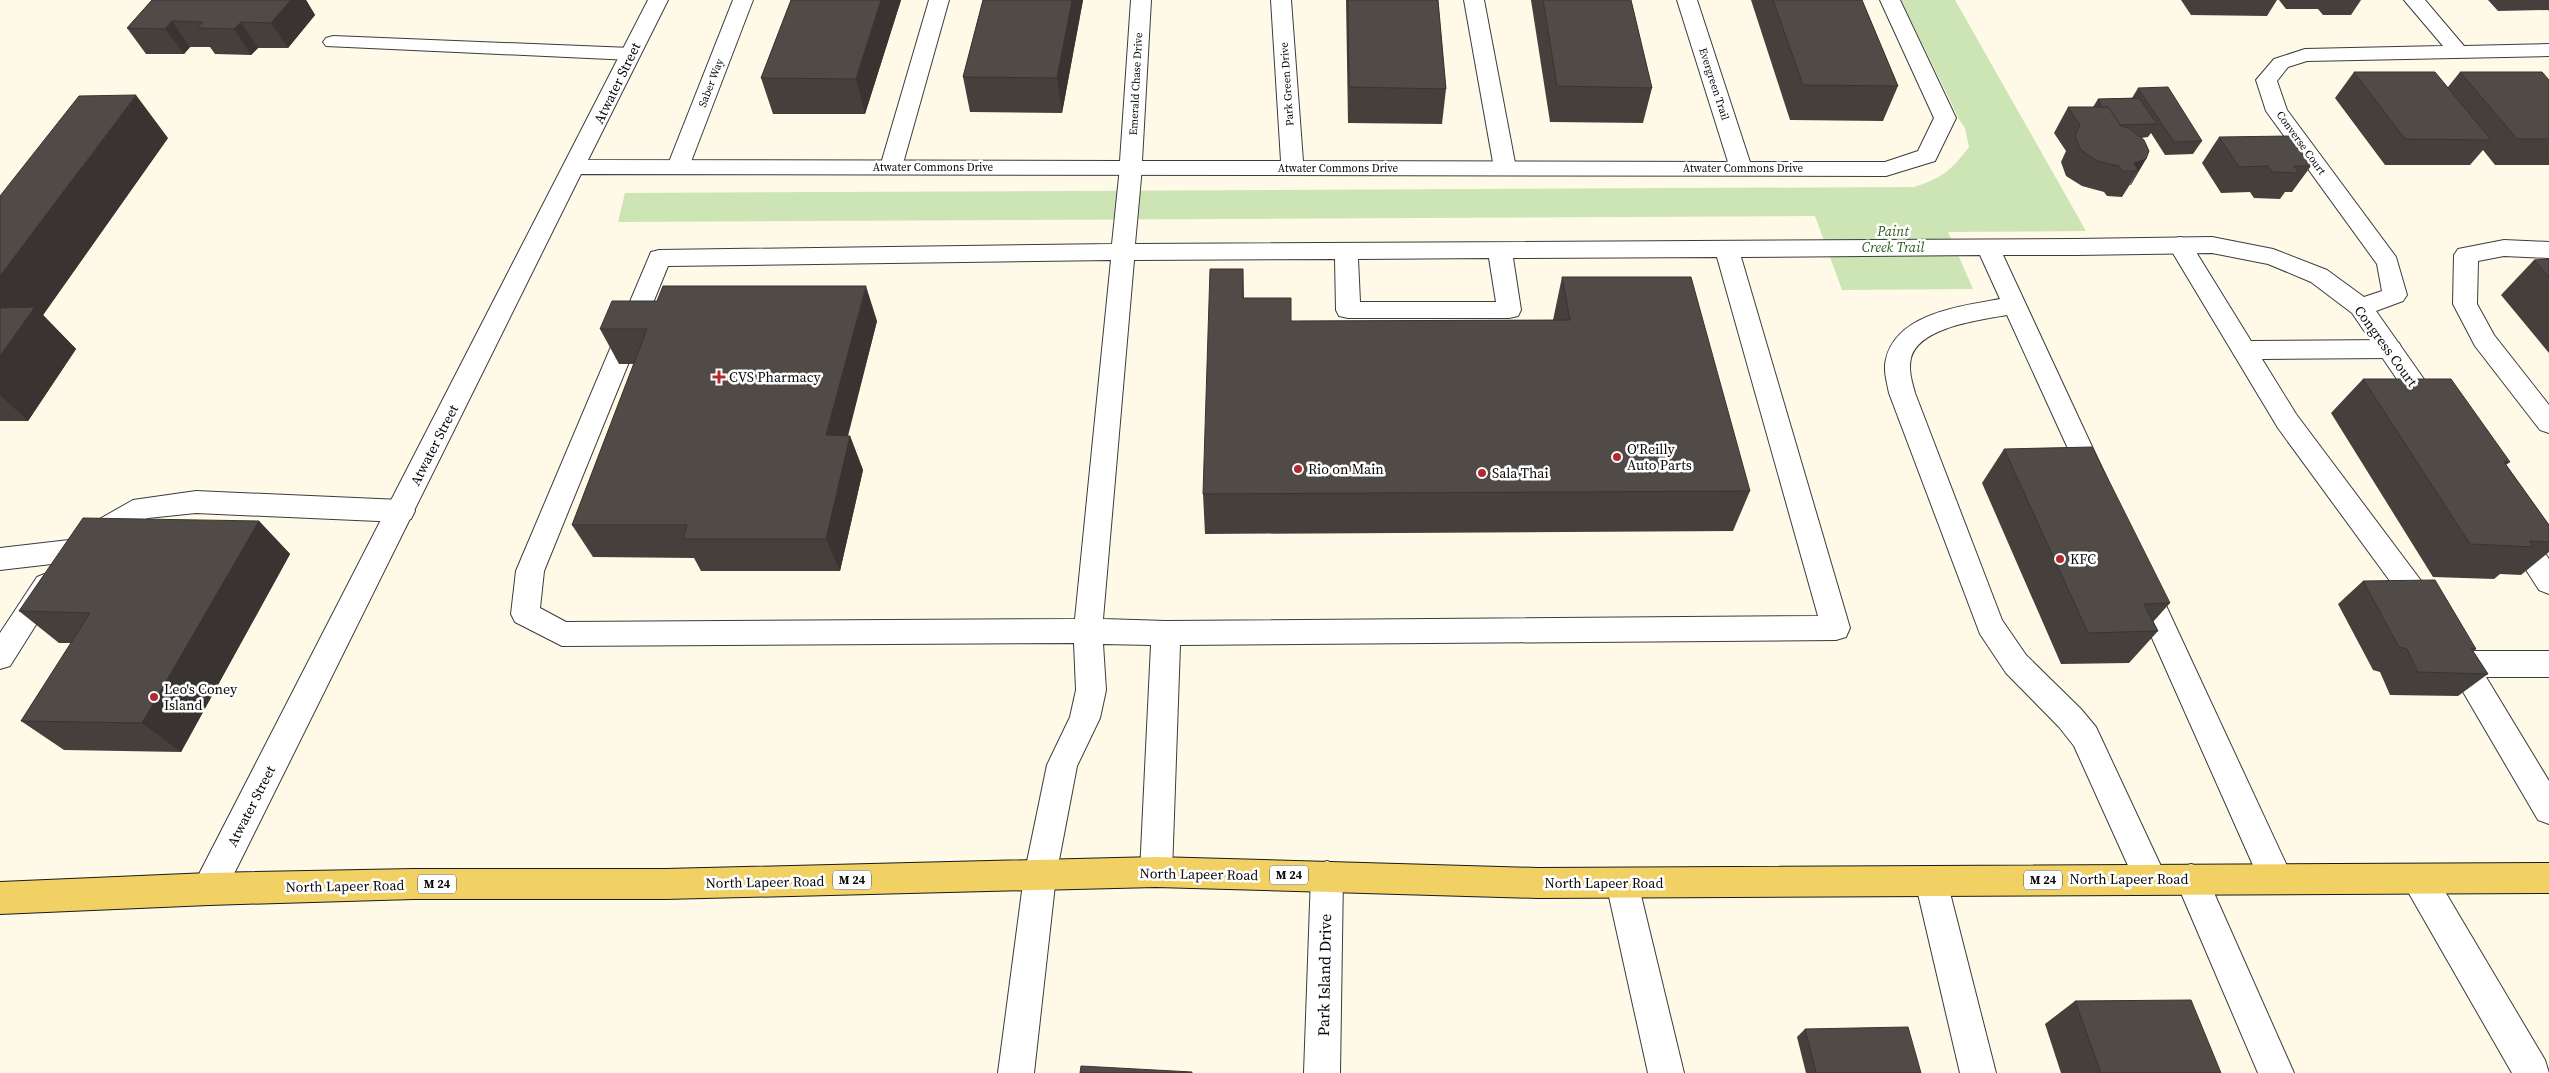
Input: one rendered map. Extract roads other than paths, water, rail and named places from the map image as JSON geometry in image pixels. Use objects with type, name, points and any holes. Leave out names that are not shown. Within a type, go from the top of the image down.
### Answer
[{"type":"main road","name":"North Lapeer Road","points":[[0,898],[210,889],[414,884],[665,884],[1156,872],[1538,884],[2151,878],[2549,878]]},
{"type":"street","name":"Atwater Street","points":[[210,889],[658,0]]},
{"type":"street","name":"Saber Way","points":[[678,167],[743,0]]},
{"type":"street","points":[[891,167],[939,0]]},
{"type":"street","name":"Emerald Chase Drive","points":[[1016,1073],[1040,876],[1062,765],[1085,718],[1091,690],[1088,631],[1130,167],[1141,0]]},
{"type":"street","name":"Park Green Drive","points":[[1281,0],[1292,168]]},
{"type":"street","points":[[1474,0],[1505,168]]},
{"type":"street","name":"Evergreen Trail","points":[[1687,0],[1741,168]]},
{"type":"street","name":"Atwater Commons Drive","points":[[575,167],[1886,169],[1927,156],[1945,118],[1890,0]]},
{"type":"street","points":[[2414,0],[2459,52]]},
{"type":"street","points":[[333,42],[631,54]]},
{"type":"street","name":"Converse Court","points":[[2361,307],[2394,295],[2388,263],[2277,111],[2266,80],[2281,63],[2306,55],[2549,50]]},
{"type":"street","points":[[2180,245],[2287,421],[2408,583],[2463,664],[2549,810]]},
{"type":"street","name":"Congress Court","points":[[1088,631],[562,634],[525,614],[530,571],[659,258],[1122,252],[1346,253],[2212,245],[2273,256],[2320,276],[2361,307],[2445,429]]},
{"type":"street","points":[[1988,248],[2105,505]]},
{"type":"street","points":[[2549,250],[2504,248],[2466,255],[2465,304],[2484,340],[2549,423]]},
{"type":"street","points":[[1088,631],[1166,633],[1836,628],[1727,250]]},
{"type":"street","points":[[1346,253],[1348,310],[1509,310],[1500,252]]},
{"type":"street","points":[[2014,305],[1937,323],[1911,338],[1899,356],[1897,368],[1902,394],[1990,625],[2016,664],[2070,718],[2085,737],[2151,878]]},
{"type":"street","points":[[2244,350],[2390,349]]},
{"type":"street","points":[[0,559],[12,556],[69,551],[143,508],[196,502],[401,511]]},
{"type":"street","points":[[2500,509],[2549,582]]},
{"type":"street","points":[[0,657],[69,551]]},
{"type":"street","points":[[2130,559],[2276,879]]},
{"type":"street","points":[[1156,872],[1166,633]]},
{"type":"street","points":[[2463,664],[2549,664]]},
{"type":"street","name":"Park Island Drive","points":[[1322,1073],[1327,876]]},
{"type":"street","points":[[2191,879],[2276,1073]]},
{"type":"street","points":[[2419,879],[2532,1073]]},
{"type":"street","points":[[1931,881],[1978,1073]]},
{"type":"street","points":[[1622,883],[1666,1073]]},
{"type":"place","name":"CVS Pharmacy","points":[[719,377]]},
{"type":"place","name":"O'Reilly Auto Parts","points":[[1617,457]]},
{"type":"place","name":"Rio on Main","points":[[1298,469]]},
{"type":"place","name":"Sala Thai","points":[[1482,473]]},
{"type":"place","name":"KFC","points":[[2060,559]]},
{"type":"place","name":"Leo's Coney Island","points":[[154,697]]},
{"type":"park label","name":"Paint Creek Trail","points":[[1893,240]]}]
